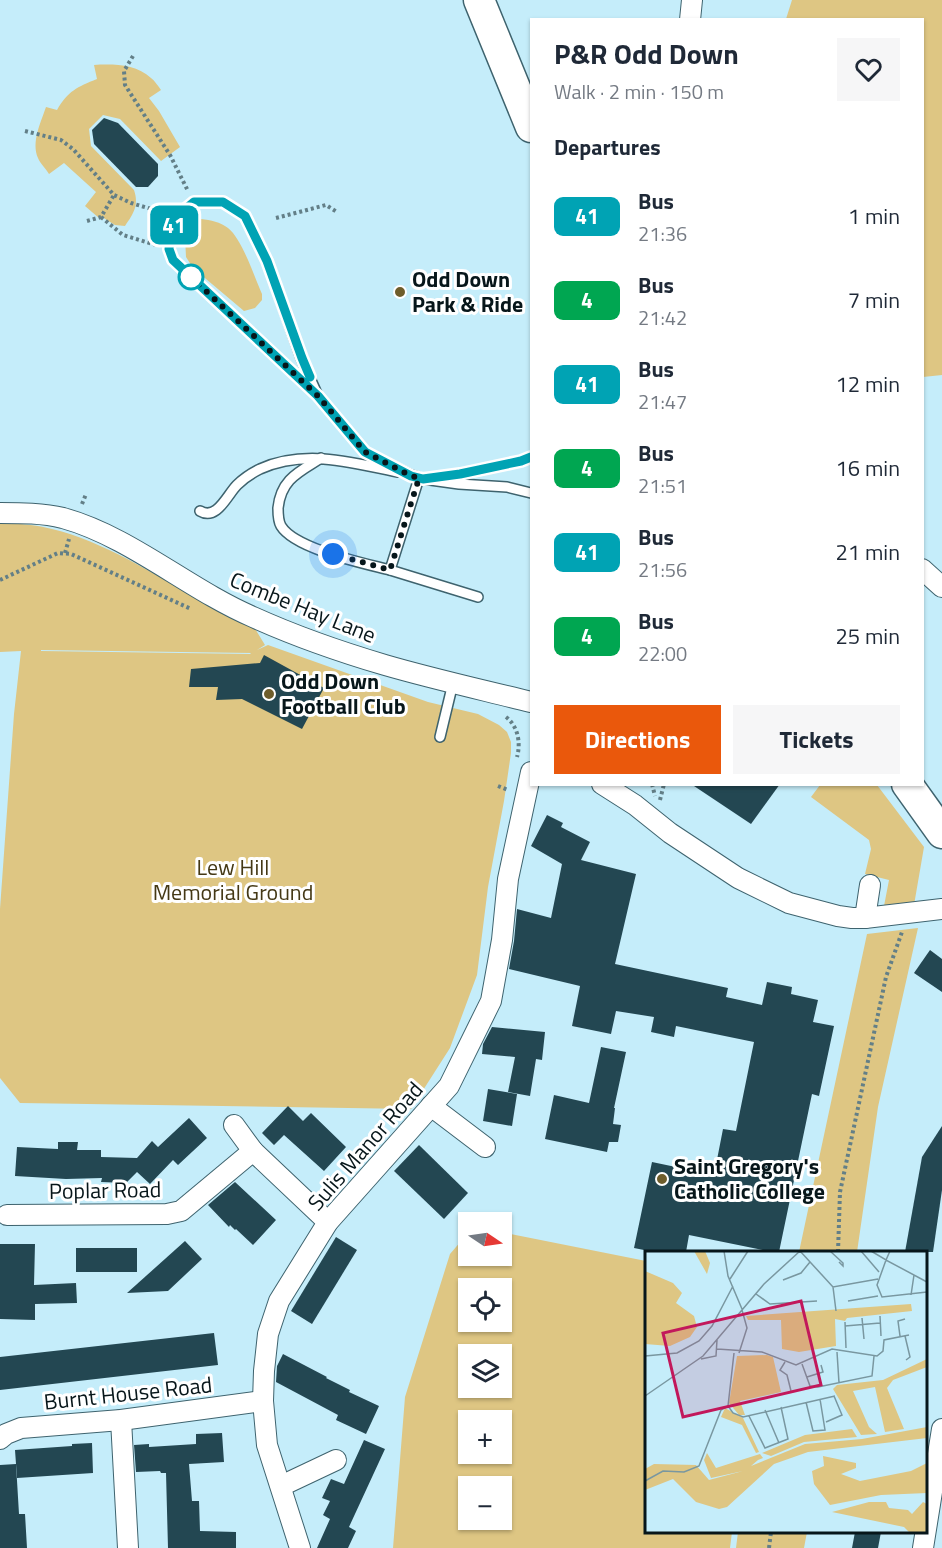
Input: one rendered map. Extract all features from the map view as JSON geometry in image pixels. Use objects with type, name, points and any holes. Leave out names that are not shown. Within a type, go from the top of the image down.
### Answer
[{"type":"main road","points":[[479,0],[530,125]]},
{"type":"main road","points":[[908,786],[942,833]]},
{"type":"street","points":[[690,18],[692,0]]},
{"type":"street","name":"Combe Hay Lane","points":[[0,513],[61,517],[76,522],[115,539],[224,604],[255,618],[385,665],[530,702]]},
{"type":"street","points":[[924,571],[942,587]]},
{"type":"street","name":"Sulis Manor Road","points":[[300,1548],[267,1445],[263,1401],[268,1334],[279,1301],[328,1222],[449,1086],[491,1001],[502,940],[508,879],[530,777]]},
{"type":"street","points":[[605,786],[738,878],[789,903],[838,916],[865,918],[942,909]]},
{"type":"street","points":[[865,918],[870,885]]},
{"type":"street","points":[[431,1106],[485,1147]]},
{"type":"street","points":[[234,1125],[253,1151],[328,1222]]},
{"type":"street","name":"Poplar Road","points":[[7,1215],[167,1214],[181,1211],[253,1151]]},
{"type":"street","name":"Burnt House Road","points":[[0,1439],[21,1428],[121,1420],[263,1401]]},
{"type":"street","points":[[121,1420],[128,1548]]},
{"type":"street","points":[[927,1523],[942,1430]]},
{"type":"street","points":[[282,1486],[336,1460]]},
{"type":"street","points":[[923,1548],[925,1533]]},
{"type":"lane","points":[[318,396],[267,261],[245,216],[223,202],[194,202],[177,216],[170,237],[169,249],[173,260],[318,396],[365,452],[418,478],[460,474],[530,457]]},
{"type":"lane","points":[[321,458],[290,479],[281,494],[278,510],[279,524],[288,535],[314,548],[478,597]]},
{"type":"lane","points":[[200,511],[210,514],[217,510],[237,486],[250,475],[293,459],[321,458],[356,463],[418,478],[459,484],[507,487],[530,493]]},
{"type":"lane","points":[[390,570],[418,478]]},
{"type":"lane","points":[[440,737],[453,683]]},
{"type":"path","points":[[133,56],[124,71],[125,85],[170,155],[194,202]]},
{"type":"path","points":[[25,131],[61,140],[73,148],[114,195],[131,203],[177,216]]},
{"type":"path","points":[[87,221],[102,217],[114,195]]},
{"type":"path","points":[[276,218],[326,205],[337,212]]},
{"type":"path","points":[[102,217],[123,235],[169,249]]},
{"type":"path","points":[[838,1251],[840,1192],[886,977],[903,930],[912,913]]},
{"type":"path","points":[[769,1548],[771,1533]]},
{"type":"green space","points":[[792,0],[942,0],[942,375],[924,377],[924,18],[786,18]]},
{"type":"green space","points":[[94,65],[131,67],[152,79],[161,90],[149,98],[180,147],[161,161],[120,119],[103,115],[89,129],[91,146],[134,190],[135,209],[125,226],[115,225],[102,217],[99,218],[85,206],[96,192],[64,163],[49,174],[36,152],[37,132],[46,107],[57,110],[74,90],[97,79]]},
{"type":"green space","points":[[201,219],[225,226],[238,240],[262,294],[262,300],[255,308],[244,311],[193,268],[186,257],[185,236],[191,223]]},
{"type":"green space","name":"Lew Hill Memorial Ground","points":[[0,524],[43,527],[65,532],[106,548],[254,627],[265,645],[257,650],[268,645],[428,702],[478,714],[507,732],[511,742],[511,753],[488,887],[477,975],[450,1048],[411,1109],[20,1103],[0,1078],[0,909],[14,714],[21,651],[0,652]],"holes":[[[41,650],[251,653],[250,654]]]},
{"type":"green space","points":[[819,786],[878,786],[924,847],[914,905],[884,906],[889,880],[865,874],[871,849],[869,840],[811,797]]},
{"type":"green space","points":[[918,928],[878,1107],[857,1251],[799,1251],[867,934]]},
{"type":"green space","points":[[512,1234],[645,1261],[645,1533],[732,1533],[730,1548],[393,1548],[405,1397],[450,1254],[458,1245],[458,1266],[512,1266]]},
{"type":"green space","points":[[738,1533],[807,1533],[804,1548],[736,1548]]},
{"type":"building","points":[[104,118],[118,123],[158,164],[158,176],[148,187],[136,187],[94,144],[92,130]]},
{"type":"building","name":"Odd Down Football Club","points":[[264,655],[324,688],[302,729],[242,699],[216,700],[218,687],[189,687],[191,669],[260,663]]},
{"type":"building","points":[[694,786],[779,786],[751,824]]},
{"type":"building","points":[[547,815],[563,823],[561,827],[590,842],[581,860],[636,874],[615,964],[728,988],[726,997],[762,1005],[767,982],[792,987],[791,994],[818,1000],[813,1022],[834,1026],[819,1096],[812,1094],[779,1251],[767,1251],[689,1235],[686,1251],[649,1251],[634,1248],[652,1162],[714,1175],[723,1129],[736,1131],[754,1042],[676,1026],[674,1037],[651,1032],[654,1017],[616,1011],[611,1034],[572,1026],[580,986],[509,969],[517,909],[551,918],[562,864],[531,846]]},
{"type":"building","points":[[930,950],[942,959],[942,992],[914,973]]},
{"type":"building","points":[[492,1027],[545,1032],[542,1060],[536,1059],[530,1096],[508,1092],[515,1057],[482,1054],[483,1044]]},
{"type":"building","points":[[601,1047],[626,1052],[614,1108],[613,1124],[621,1125],[618,1142],[609,1142],[607,1152],[545,1139],[554,1095],[589,1103]]},
{"type":"building","points":[[488,1089],[517,1094],[512,1126],[483,1121]]},
{"type":"building","points":[[288,1106],[303,1121],[311,1113],[346,1147],[324,1171],[284,1135],[274,1145],[262,1133]]},
{"type":"building","points":[[189,1118],[207,1138],[178,1165],[173,1160],[150,1184],[137,1172],[126,1183],[101,1182],[102,1178],[66,1179],[15,1176],[17,1147],[58,1149],[58,1142],[78,1142],[77,1150],[101,1150],[101,1157],[137,1158],[152,1141],[158,1147]]},
{"type":"building","points":[[942,1126],[942,1190],[933,1252],[905,1251],[922,1157]]},
{"type":"building","points":[[419,1145],[468,1193],[444,1219],[394,1171]]},
{"type":"building","points":[[235,1182],[276,1220],[253,1245],[236,1229],[230,1225],[229,1227],[208,1205]]},
{"type":"building","points":[[336,1237],[357,1250],[312,1324],[291,1311]]},
{"type":"building","points":[[185,1241],[202,1259],[168,1291],[127,1293]]},
{"type":"building","points":[[0,1244],[35,1244],[34,1285],[76,1283],[77,1303],[35,1304],[35,1320],[0,1319]]},
{"type":"building","points":[[76,1248],[137,1248],[137,1272],[76,1272]]},
{"type":"building","points":[[214,1333],[218,1365],[0,1390],[0,1357]]},
{"type":"building","points":[[283,1354],[350,1390],[349,1392],[379,1406],[366,1434],[336,1420],[338,1415],[276,1382],[277,1366]]},
{"type":"building","points":[[222,1433],[224,1462],[189,1464],[192,1501],[199,1501],[200,1531],[236,1532],[236,1548],[168,1548],[166,1473],[136,1472],[134,1445],[149,1444],[149,1447],[196,1444],[196,1434]]},
{"type":"building","points":[[364,1440],[385,1449],[349,1527],[356,1531],[348,1548],[317,1548],[330,1519],[323,1515],[330,1501],[322,1498],[331,1479],[344,1484]]},
{"type":"building","points":[[92,1443],[93,1473],[17,1478],[15,1450]]},
{"type":"building","points":[[16,1464],[19,1514],[25,1514],[27,1548],[0,1548],[0,1465]]},
{"type":"building","points":[[855,1533],[881,1533],[878,1548],[852,1548]]},
{"type":"bus line","name":"41","points":[[310,377],[267,261],[245,216],[223,202],[194,202],[177,216],[170,237],[169,249],[173,260],[318,396],[365,452],[411,476],[423,479],[460,474],[530,457]]},
{"type":"place","name":"Odd Down Park & Ride","points":[[400,292]]},
{"type":"place","name":"Odd Down Football Club","points":[[269,694]]},
{"type":"place","name":"Saint Gregory's Catholic College","points":[[662,1179]]},
{"type":"route","points":[[191,277],[318,396],[365,452],[419,478],[390,570],[333,554]]}]
